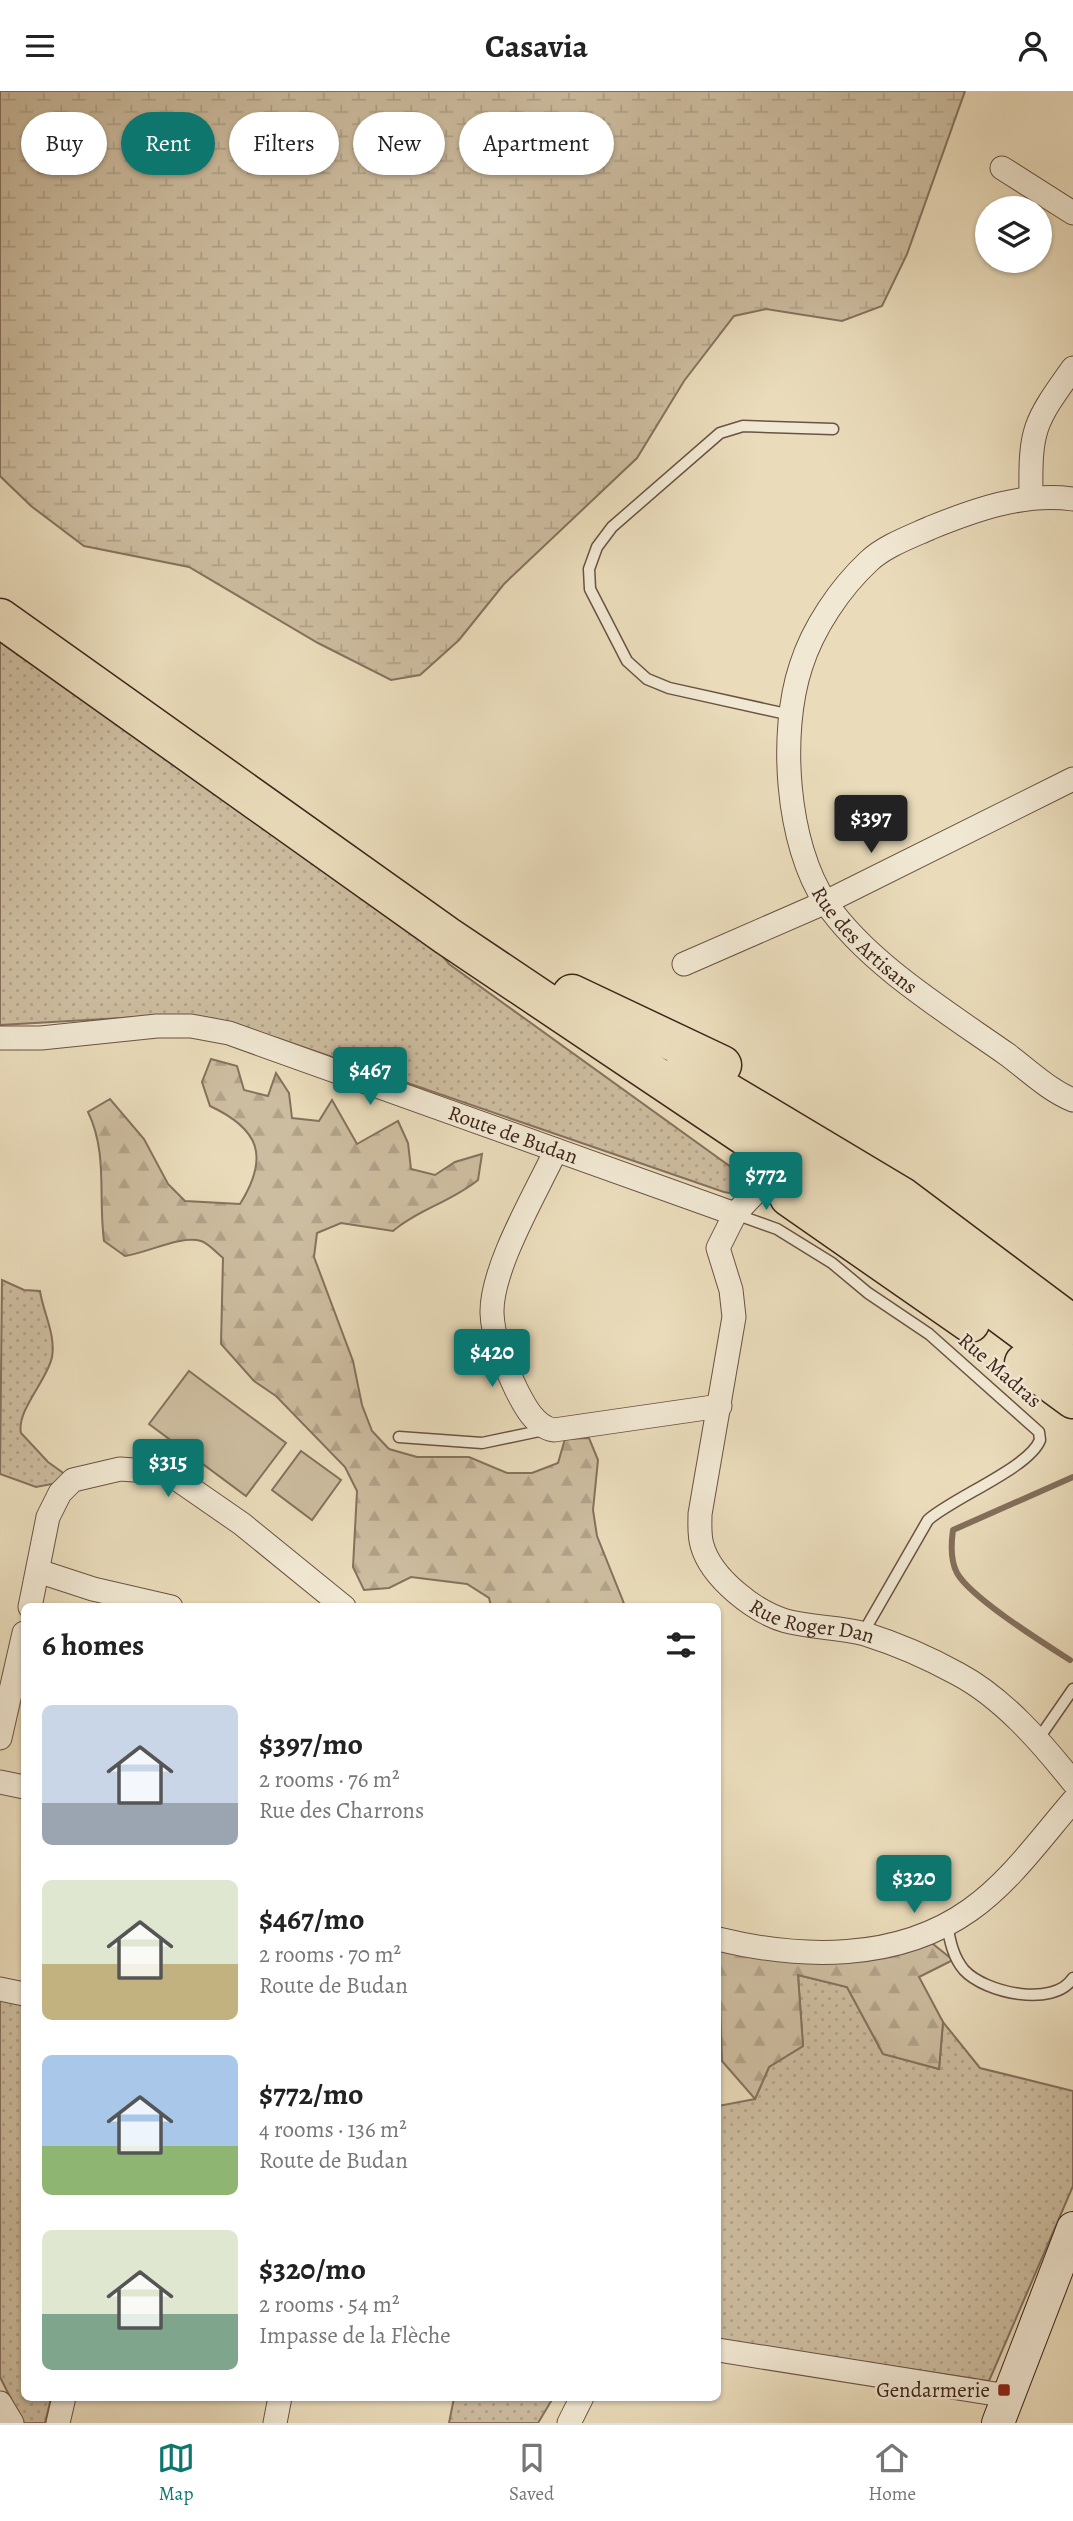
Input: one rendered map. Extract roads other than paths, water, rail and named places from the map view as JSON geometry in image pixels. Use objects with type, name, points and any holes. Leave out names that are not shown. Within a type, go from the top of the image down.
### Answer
[{"type":"highway","points":[[0,598],[906,1244],[1073,1368]]},
{"type":"highway","points":[[0,618],[447,936],[689,1070],[901,1196],[1073,1325]]},
{"type":"highway","points":[[566,1004],[586,1042],[766,1181],[1073,1399]]},
{"type":"highway","points":[[566,1004],[680,1043],[796,1103],[853,1138],[1073,1292]]},
{"type":"street","points":[[1002,168],[1073,213]]},
{"type":"street","points":[[1031,498],[1034,429],[1041,414],[1073,368]]},
{"type":"street","name":"Rue des Artisans","points":[[1073,499],[1031,498],[992,506],[906,538],[872,558],[847,584],[826,614],[801,665],[790,715],[790,790],[795,820],[803,851],[826,902],[891,971],[1073,1100]]},
{"type":"street","points":[[684,964],[826,902],[1073,779]]},
{"type":"street","name":"Route de Budan","points":[[0,1038],[41,1038],[157,1026],[191,1026],[229,1033],[735,1214]]},
{"type":"street","points":[[556,1150],[498,1275],[492,1313],[498,1345],[527,1410],[547,1429],[566,1430],[720,1406]]},
{"type":"street","points":[[735,1214],[766,1181]]},
{"type":"street","name":"Rue Roger Dan","points":[[735,1214],[719,1248],[731,1290],[734,1317],[699,1534],[706,1556],[715,1571],[763,1611],[776,1617],[863,1634],[920,1655],[976,1685],[1012,1714],[1073,1782]]},
{"type":"street","points":[[31,1603],[48,1517],[60,1493],[73,1480],[90,1473],[141,1469],[163,1472],[193,1488],[339,1603]]},
{"type":"street","points":[[38,1571],[93,1589],[154,1603]]},
{"type":"street","points":[[0,1738],[18,1694],[21,1664]]},
{"type":"street","points":[[0,1782],[21,1786]]},
{"type":"street","points":[[721,1940],[768,1951],[837,1953],[887,1945],[947,1925],[1000,1885],[1073,1801]]},
{"type":"street","points":[[0,1989],[21,1993]]},
{"type":"street","points":[[721,2351],[1003,2409],[1064,2277],[1073,2228]]},
{"type":"street","points":[[58,2423],[63,2401]]},
{"type":"street","points":[[275,2423],[279,2401]]},
{"type":"street","points":[[569,2423],[580,2401]]},
{"type":"street","points":[[0,2403],[12,2423]]},
{"type":"lane","points":[[790,715],[668,688],[647,679],[626,661],[590,589],[589,569],[597,547],[612,527],[720,433],[743,426],[833,429]]},
{"type":"lane","name":"Rue Madras","points":[[735,1214],[777,1230],[832,1263],[878,1301],[929,1334],[1038,1432],[1040,1440],[1034,1451],[993,1480],[942,1507],[928,1520],[863,1634]]},
{"type":"lane","points":[[399,1437],[482,1443],[547,1429]]},
{"type":"lane","points":[[1037,1741],[1073,1689]]},
{"type":"lane","points":[[947,1925],[951,1949],[965,1971],[982,1983],[1002,1991],[1051,1993],[1069,1985],[1073,1978]]},
{"type":"waterway","points":[[1070,1660],[1009,1620],[977,1595],[957,1573],[952,1546],[953,1530],[1073,1477]]},
{"type":"place","name":"Gendarmerie","points":[[1004,2390]]}]
